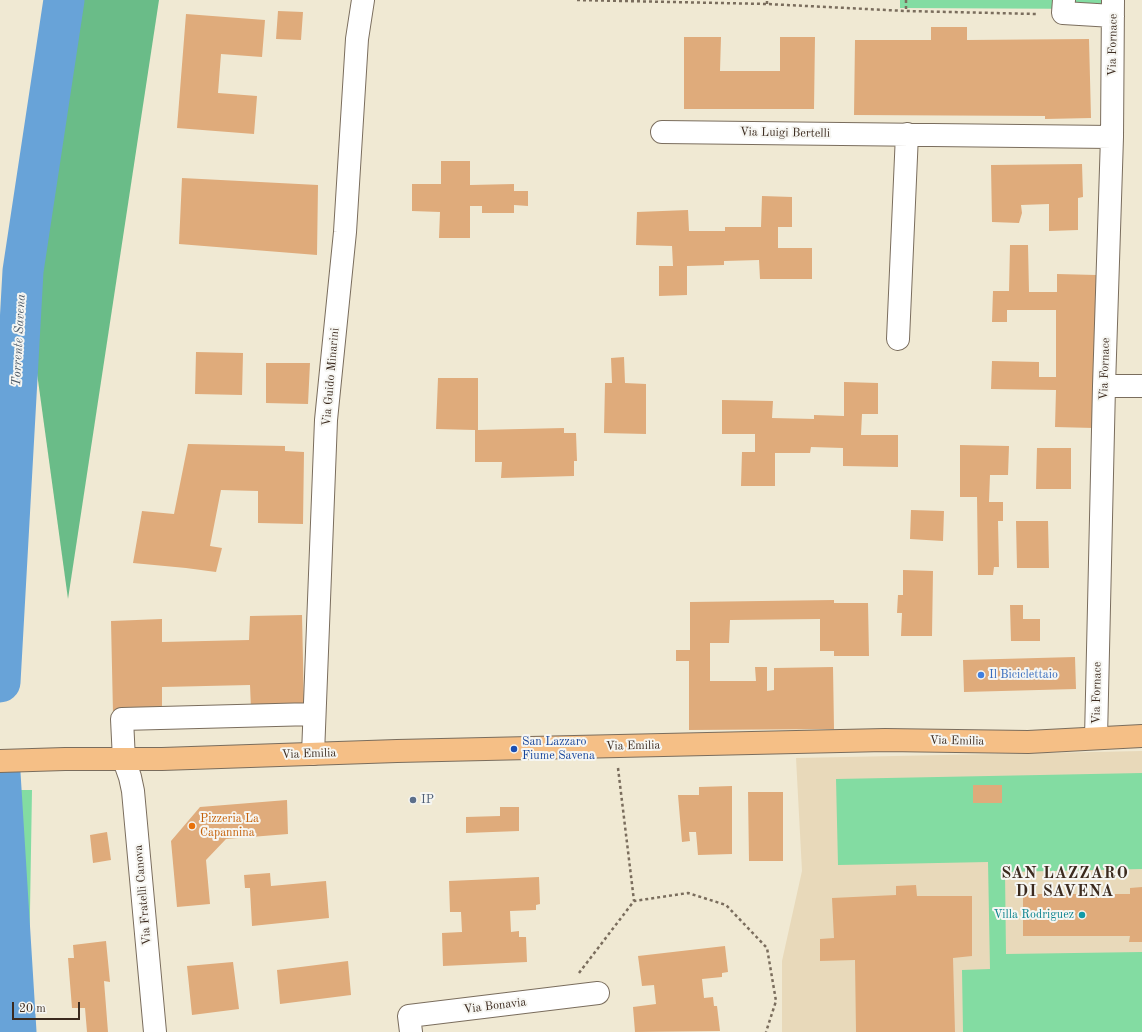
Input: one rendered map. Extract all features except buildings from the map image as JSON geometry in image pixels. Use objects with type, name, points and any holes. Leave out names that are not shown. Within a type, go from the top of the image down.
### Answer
[{"type":"main road","name":"Via Emilia","points":[[0,760],[124,760],[885,740],[1028,742],[1142,736]]},
{"type":"street","name":"Via Guido Minarini","points":[[313,754],[326,420],[345,232],[357,39],[362,0]]},
{"type":"street","points":[[1064,0],[1063,13],[1113,8]]},
{"type":"street","name":"Via Fornace","points":[[1096,738],[1104,386],[1112,137],[1113,8]]},
{"type":"street","name":"Via Luigi Bertelli","points":[[662,132],[1112,137]]},
{"type":"street","points":[[898,339],[907,134]]},
{"type":"street","points":[[1104,386],[1142,386]]},
{"type":"street","points":[[124,760],[122,719],[314,714]]},
{"type":"street","name":"Via Fratelli Canova","points":[[124,760],[133,792],[155,1032]]},
{"type":"street","name":"Via Bonavia","points":[[410,1032],[409,1016],[598,994]]},
{"type":"path","points":[[577,0],[767,4],[906,11],[1037,14]]},
{"type":"path","points":[[906,0],[906,11]]},
{"type":"path","points":[[559,998],[634,901],[616,746]]},
{"type":"path","points":[[634,901],[688,894],[726,905],[767,948],[776,1002],[766,1032]]},
{"type":"shaded area","points":[[1142,751],[1142,1032],[782,1032],[782,961],[802,871],[796,758]]},
{"type":"green space","points":[[64,0],[159,0],[68,599],[23,271]]},
{"type":"green space","points":[[900,0],[1102,0],[1102,9],[900,8]]},
{"type":"green space","points":[[1142,773],[1142,869],[1005,872],[1006,954],[1142,952],[1142,1032],[963,1032],[962,970],[990,969],[988,862],[838,865],[836,779]]},
{"type":"green space","points":[[0,790],[32,790],[28,1032],[0,1032]]},
{"type":"waterway","name":"Torrente Savena","points":[[0,682],[23,271],[64,0]]},
{"type":"waterway","name":"Torrente Savena","points":[[0,773],[16,1032]]},
{"type":"place","name":"Il Biciclettaio","points":[[981,675]]},
{"type":"place","name":"San Lazzaro Fiume Savena","points":[[514,749]]},
{"type":"place","name":"IP","points":[[413,800]]},
{"type":"place","name":"Pizzeria La Capannina","points":[[192,826]]},
{"type":"place","name":"Villa Rodriguez","points":[[1082,915]]},
{"type":"district","name":"SAN LAZZARO DI SAVENA","points":[[1065,883]]}]
